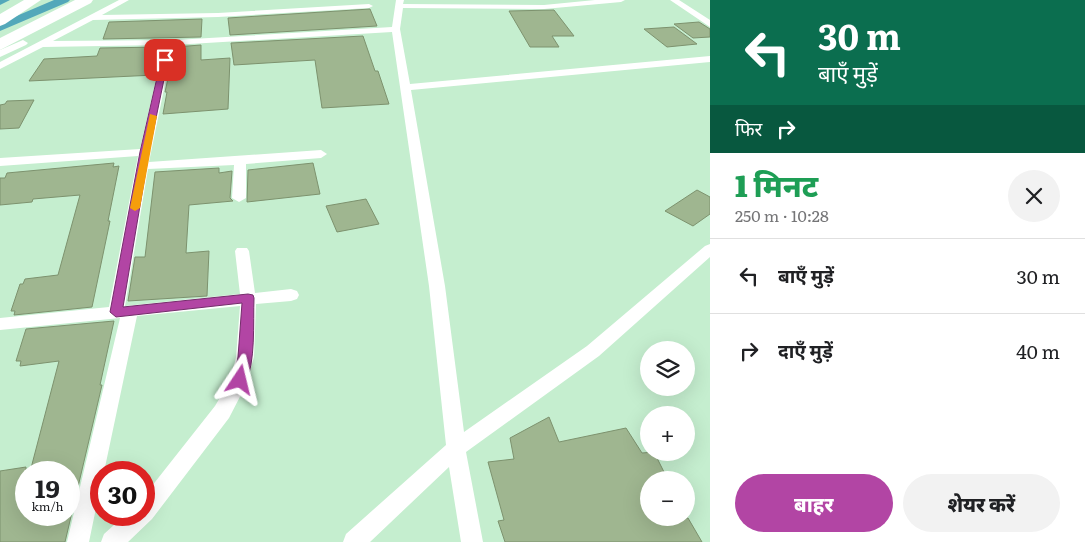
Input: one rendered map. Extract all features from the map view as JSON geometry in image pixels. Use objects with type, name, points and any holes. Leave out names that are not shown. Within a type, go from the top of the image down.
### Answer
[{"type":"highway","points":[[0,21],[34,0]]},
{"type":"highway","points":[[0,37],[69,0]]},
{"type":"highway","points":[[0,45],[86,0]]},
{"type":"street","points":[[0,54],[106,0]]},
{"type":"street","points":[[0,66],[125,0]]},
{"type":"street","points":[[472,542],[456,448],[437,286],[396,29],[399,3],[544,7],[620,0]]},
{"type":"street","points":[[674,0],[708,21]]},
{"type":"street","points":[[91,18],[170,17],[370,6]]},
{"type":"street","points":[[42,44],[93,45],[169,42],[396,29]]},
{"type":"street","points":[[78,542],[123,312],[142,166],[169,42]]},
{"type":"street","points":[[405,88],[710,59]]},
{"type":"street","points":[[0,162],[145,152]]},
{"type":"street","points":[[142,166],[240,161],[320,154]]},
{"type":"street","points":[[239,198],[240,161]]},
{"type":"street","points":[[354,542],[456,448],[593,351],[710,249]]},
{"type":"street","points":[[155,498],[217,419],[240,380],[245,357],[248,298],[242,251]]},
{"type":"street","points":[[0,324],[291,295]]},
{"type":"street","points":[[112,542],[129,526]]},
{"type":"building","points":[[370,9],[377,26],[230,35],[228,18]]},
{"type":"building","points":[[554,10],[574,36],[552,36],[559,47],[530,47],[509,11]]},
{"type":"building","points":[[202,19],[201,37],[103,39],[109,22]]},
{"type":"building","points":[[699,22],[710,29],[710,37],[693,38],[674,24]]},
{"type":"building","points":[[674,27],[697,44],[667,47],[644,29]]},
{"type":"building","points":[[363,36],[375,71],[378,71],[389,104],[322,108],[315,60],[234,65],[231,43]]},
{"type":"building","points":[[201,45],[201,60],[230,58],[228,109],[163,114],[167,92],[165,92],[175,47]]},
{"type":"building","points":[[162,47],[155,75],[29,81],[44,59],[97,56],[100,48]]},
{"type":"building","points":[[34,100],[19,128],[0,129],[0,105],[5,104],[7,101]]},
{"type":"building","points":[[114,163],[113,167],[119,166],[108,221],[110,221],[92,307],[14,315],[15,311],[11,311],[20,284],[23,284],[25,279],[58,275],[80,195],[33,199],[32,202],[0,205],[0,178],[5,178],[7,173]]},
{"type":"building","points":[[313,163],[320,194],[247,202],[248,170]]},
{"type":"building","points":[[219,168],[219,173],[232,171],[230,198],[233,201],[189,205],[186,253],[209,251],[207,296],[128,301],[135,257],[145,257],[155,172]]},
{"type":"building","points":[[697,190],[710,197],[710,214],[693,226],[665,211]]},
{"type":"building","points":[[366,199],[379,224],[337,232],[326,206]]},
{"type":"building","points":[[114,321],[100,385],[102,385],[80,478],[80,461],[33,461],[59,361],[20,366],[21,361],[16,361],[26,329]]},
{"type":"building","points":[[549,417],[559,442],[626,428],[640,450],[640,461],[658,461],[664,471],[640,471],[640,526],[693,526],[702,542],[505,542],[498,521],[504,520],[488,462],[514,459],[510,438]]},
{"type":"building","points":[[15,469],[15,526],[69,526],[65,542],[0,542],[0,471]]},
{"type":"waterway","points":[[0,2],[4,0]]},
{"type":"waterway","points":[[0,27],[64,0]]},
{"type":"slow traffic","points":[[135,208],[153,116]]},
{"type":"route","points":[[165,60],[142,166],[116,312],[248,298],[245,357],[240,380]]}]
